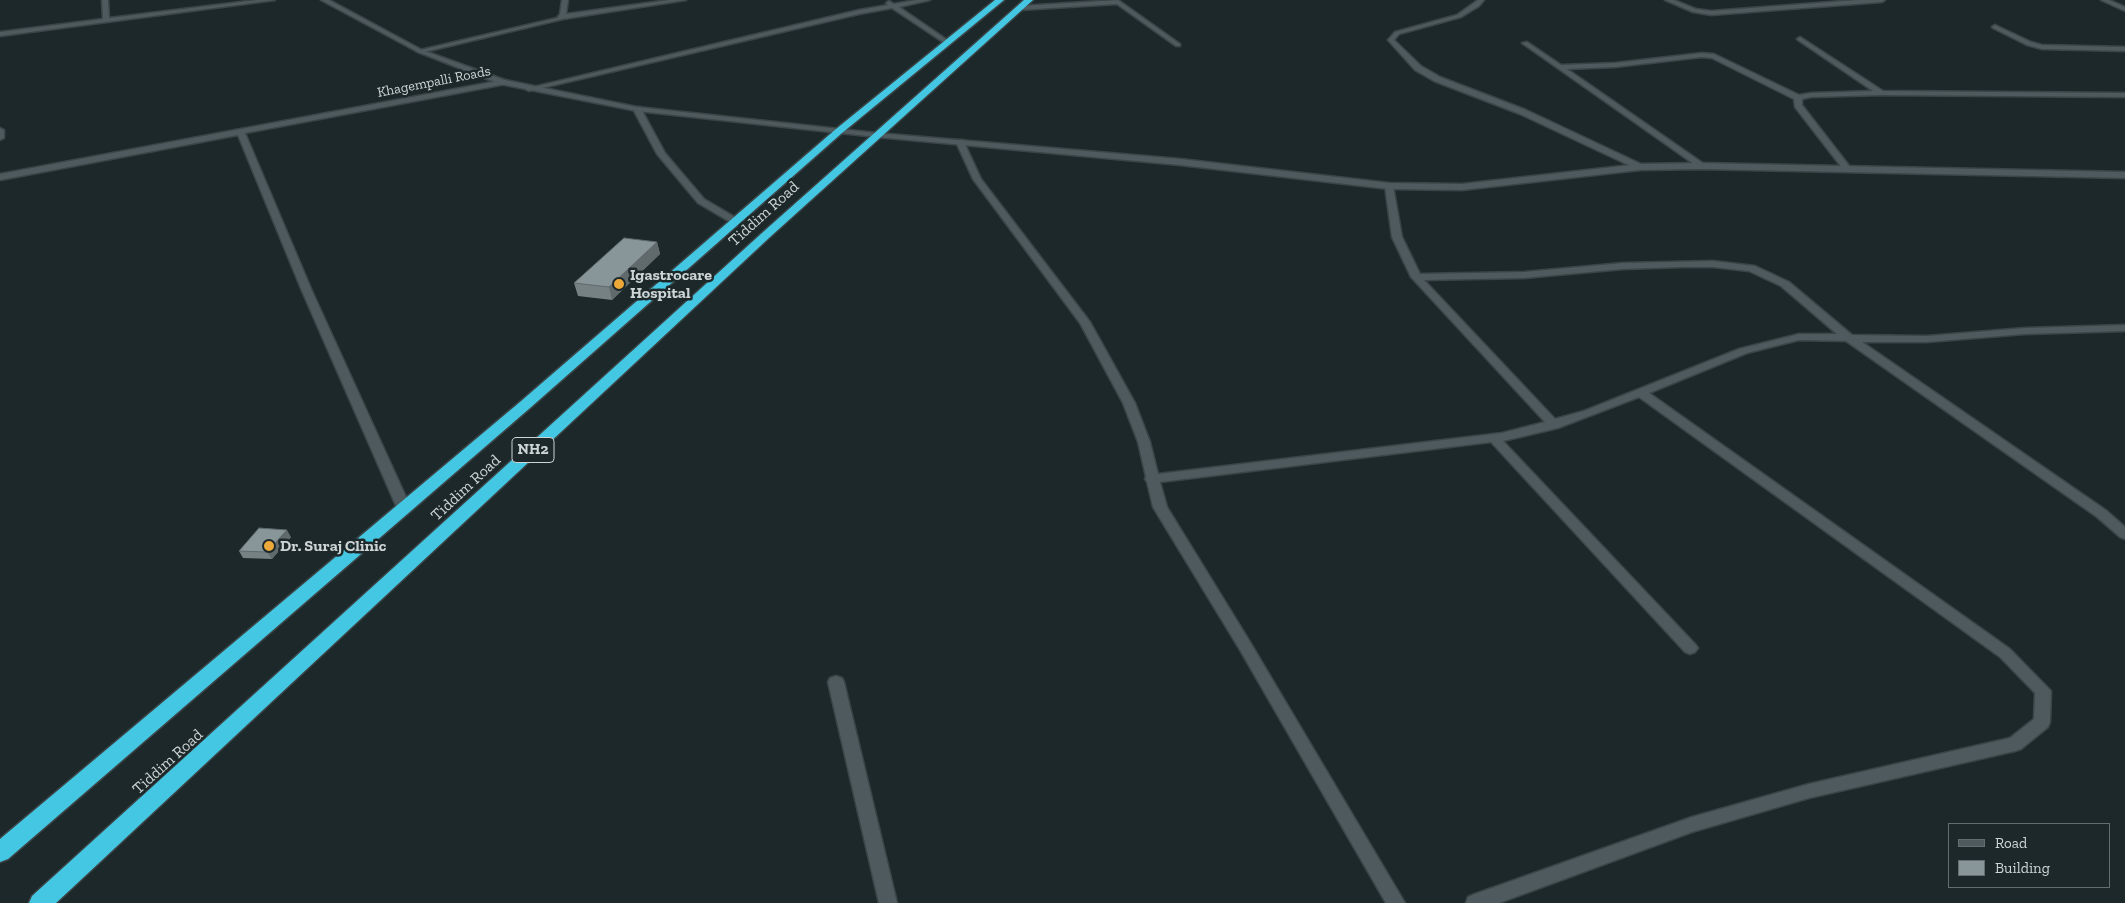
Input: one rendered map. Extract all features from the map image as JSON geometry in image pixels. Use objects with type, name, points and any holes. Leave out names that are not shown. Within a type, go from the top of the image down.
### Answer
[{"type":"highway","name":"Tiddim Road","points":[[0,852],[404,508],[839,131],[1000,0]]},
{"type":"highway","name":"Tiddim Road","points":[[40,903],[877,135],[1025,4]]},
{"type":"street","points":[[105,0],[106,20]]},
{"type":"street","points":[[0,34],[272,0]]},
{"type":"street","points":[[324,0],[420,51],[503,82]]},
{"type":"street","points":[[562,17],[565,0]]},
{"type":"street","points":[[420,51],[562,17],[682,0]]},
{"type":"street","points":[[885,0],[948,43]]},
{"type":"street","points":[[529,89],[892,5],[927,0]]},
{"type":"street","points":[[1481,0],[1477,6],[1459,16],[1397,33],[1391,40],[1418,68],[1438,79],[1523,112],[1640,167]]},
{"type":"street","points":[[1668,0],[1695,11],[1711,13],[1882,0]]},
{"type":"street","points":[[2104,0],[2125,9]]},
{"type":"street","points":[[1025,4],[1118,2],[1178,45]]},
{"type":"street","points":[[1996,27],[2029,44],[2042,47],[2125,49]]},
{"type":"street","points":[[1800,39],[1881,93]]},
{"type":"street","points":[[1525,43],[1701,166]]},
{"type":"street","points":[[1559,67],[1615,64],[1702,55],[1714,56],[1798,98],[1811,95],[1881,93],[2125,94]]},
{"type":"street","name":"Khagempalli Roads","points":[[0,177],[503,82],[529,89],[636,108],[877,135],[1180,162],[1389,186],[1462,187],[1640,167],[1701,166],[1846,167],[2125,175]]},
{"type":"street","points":[[1798,98],[1798,105],[1846,167]]},
{"type":"street","points":[[636,108],[662,154],[701,201],[735,221]]},
{"type":"street","points":[[0,130],[0,138]]},
{"type":"street","points":[[241,133],[308,291],[404,508]]},
{"type":"street","points":[[960,142],[969,166],[986,191],[1085,322],[1129,403],[1144,442],[1151,478],[1160,507],[1250,654],[1396,903]]},
{"type":"street","points":[[1389,186],[1397,237],[1416,277],[1554,425]]},
{"type":"street","points":[[1416,277],[1540,274],[1623,266],[1706,264],[1740,266],[1785,284],[1849,338],[2102,514],[2125,534]]},
{"type":"street","points":[[1151,478],[1494,438],[1554,425],[1641,393],[1743,351],[1781,340],[1821,336],[1927,339],[2025,331],[2125,328]]},
{"type":"street","points":[[1475,903],[1701,822],[1809,791],[2015,744],[2042,722],[2043,691],[2005,653],[1641,393]]},
{"type":"street","points":[[1494,438],[1690,648]]},
{"type":"street","points":[[836,682],[888,903]]},
{"type":"building","points":[[624,238],[657,242],[609,287],[574,283]]},
{"type":"building","points":[[259,528],[287,530],[267,552],[239,551]]},
{"type":"place","name":"Igastrocare Hospital","points":[[619,284]]},
{"type":"place","name":"Dr. Suraj Clinic","points":[[269,546]]}]
